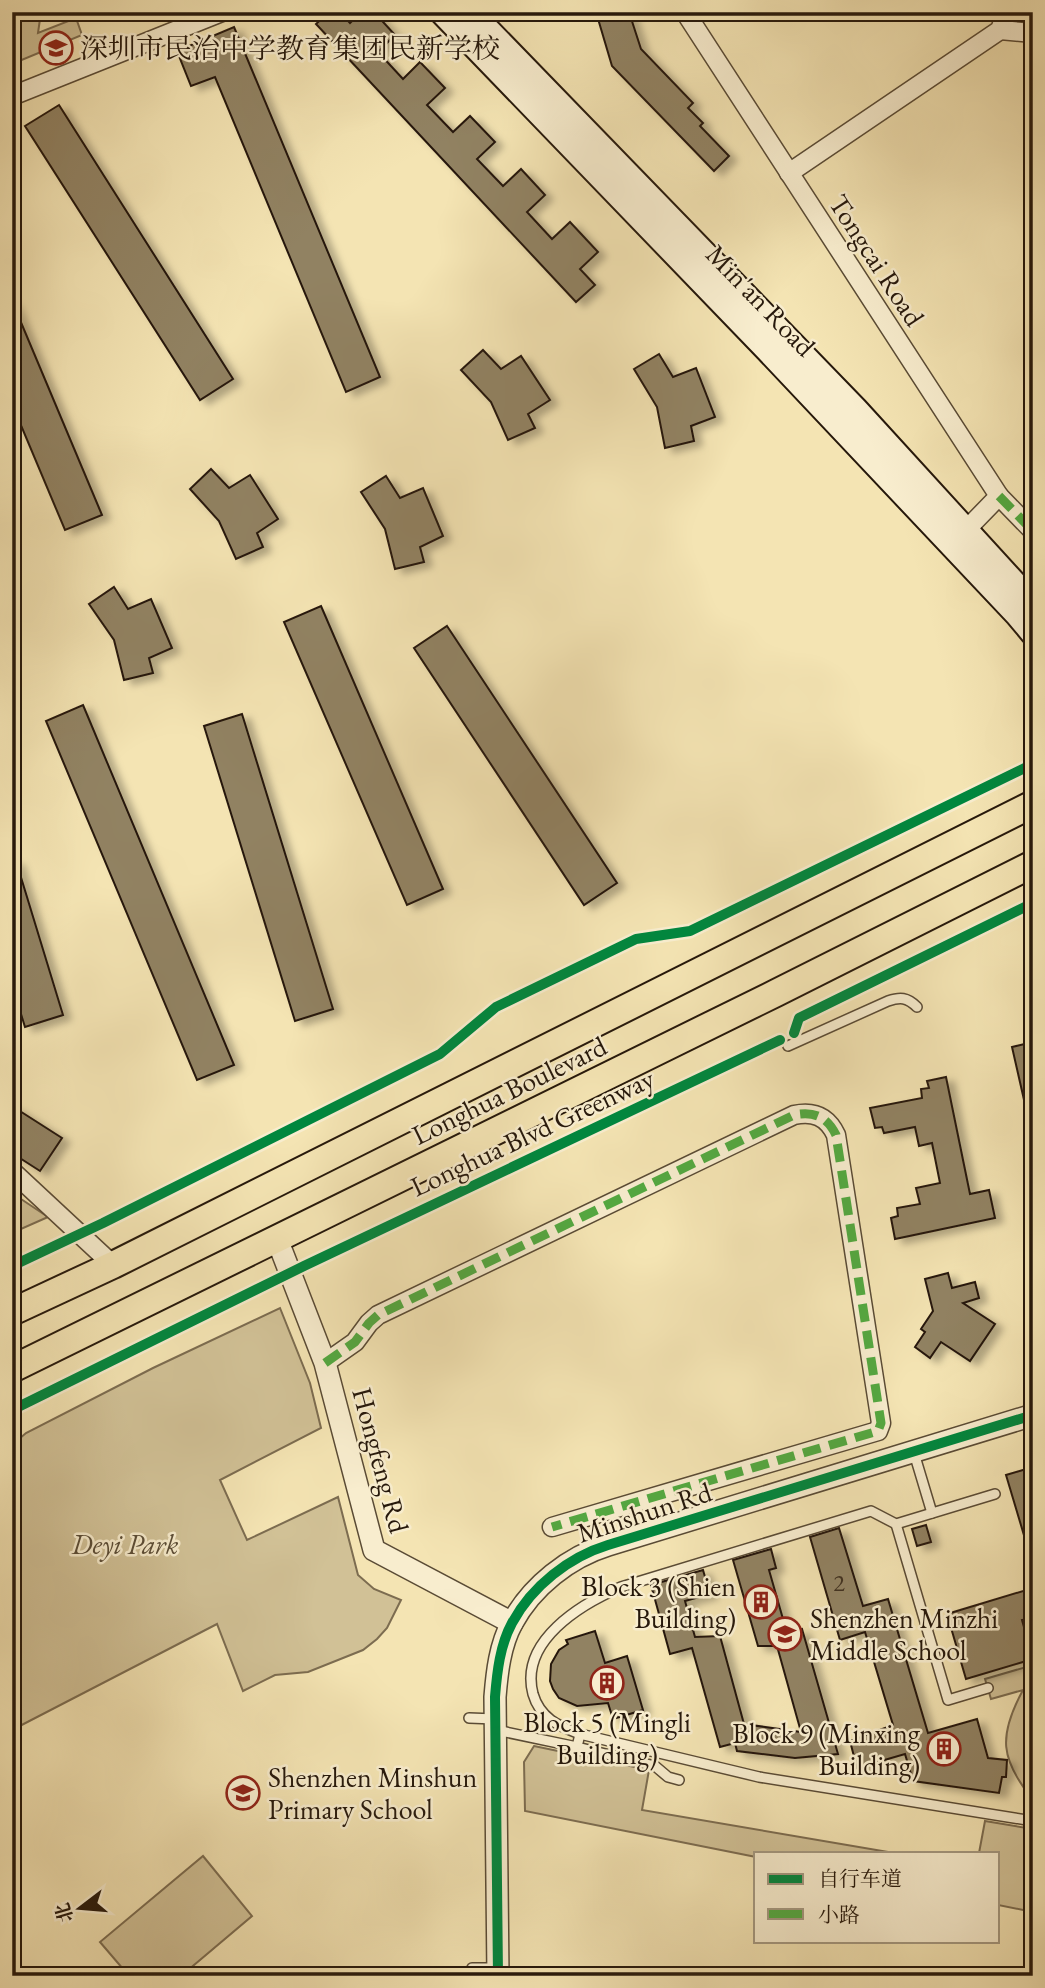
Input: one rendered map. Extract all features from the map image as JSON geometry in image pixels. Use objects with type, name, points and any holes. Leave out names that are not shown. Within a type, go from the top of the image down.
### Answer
[{"type":"main road","name":"Min'an Road","points":[[442,12],[767,349],[1033,633]]},
{"type":"main road","name":"Min'an Road","points":[[470,12],[855,409],[1033,604]]},
{"type":"main road","name":"Longhua Boulevard","points":[[12,1312],[113,1265],[1028,805]]},
{"type":"main road","name":"Longhua Boulevard","points":[[12,1369],[1028,868]]},
{"type":"street","points":[[12,96],[222,12]]},
{"type":"street","name":"Tongcai Road","points":[[685,12],[999,496],[1033,531]]},
{"type":"street","points":[[789,173],[1000,30],[1006,12]]},
{"type":"street","points":[[1000,30],[1033,33]]},
{"type":"street","points":[[966,530],[999,496]]},
{"type":"street","points":[[325,1363],[355,1342],[369,1322],[378,1315],[794,1115],[803,1113],[823,1118],[831,1125],[835,1135],[881,1423],[878,1431],[552,1527]]},
{"type":"street","points":[[12,1171],[113,1265]]},
{"type":"street","name":"Hongfeng Rd","points":[[277,1239],[325,1363],[374,1550],[512,1623]]},
{"type":"street","name":"Minshun Rd","points":[[498,1972],[497,1674],[512,1623],[555,1572],[587,1551],[1033,1415]]},
{"type":"lane","points":[[788,1045],[888,1001],[909,999],[917,1007]]},
{"type":"lane","points":[[913,1451],[932,1513]]},
{"type":"lane","points":[[995,1494],[896,1524],[871,1511],[621,1587],[579,1609],[548,1638],[538,1651],[531,1670],[531,1687],[542,1713],[557,1725],[580,1734],[759,1777],[1033,1821]]},
{"type":"lane","points":[[896,1524],[948,1700],[988,1688]]},
{"type":"lane","points":[[469,1718],[655,1766],[668,1777],[679,1780]]},
{"type":"lane","points":[[577,1747],[580,1734]]},
{"type":"lane","points":[[472,1968],[498,1972]]},
{"type":"green space","points":[[12,12],[41,12],[38,33],[76,18],[82,35],[12,64]]},
{"type":"green space","points":[[12,1193],[48,1217],[12,1233]]},
{"type":"green space","name":"Deyi Park","points":[[280,1308],[310,1383],[321,1428],[220,1480],[247,1540],[338,1497],[358,1575],[374,1589],[401,1600],[387,1628],[363,1650],[308,1672],[275,1675],[243,1691],[217,1624],[12,1730],[12,1445],[26,1433],[153,1368]]},
{"type":"green space","points":[[1033,1665],[1033,1800],[1014,1772],[1006,1747],[1009,1721],[1023,1690],[991,1699],[985,1679]]},
{"type":"green space","points":[[534,1746],[649,1770],[642,1810],[888,1852],[754,1852],[754,1857],[525,1811],[524,1762]]},
{"type":"green space","points":[[985,1821],[1033,1829],[1033,1912],[1000,1905],[1000,1852],[979,1852]]},
{"type":"green space","points":[[203,1856],[252,1916],[181,1976],[129,1976],[100,1942]]},
{"type":"building","points":[[329,12],[340,12],[350,23],[361,12],[374,12],[395,35],[378,52],[403,79],[420,62],[445,88],[427,105],[453,132],[470,116],[495,142],[477,159],[503,186],[521,169],[545,195],[527,212],[552,239],[570,222],[598,252],[580,269],[595,285],[576,302],[316,24]]},
{"type":"building","points":[[596,12],[629,12],[641,49],[693,103],[688,108],[703,123],[700,126],[729,156],[714,171],[612,66]]},
{"type":"building","points":[[234,27],[380,377],[346,392],[215,77],[191,86],[177,51]]},
{"type":"building","points":[[59,105],[233,379],[200,400],[25,126]]},
{"type":"building","points":[[12,301],[102,515],[65,530],[12,404]]},
{"type":"building","points":[[483,350],[501,369],[521,356],[550,400],[528,414],[535,428],[508,440],[491,402],[461,370]]},
{"type":"building","points":[[659,354],[673,377],[696,368],[715,417],[691,426],[694,441],[665,448],[657,407],[634,369]]},
{"type":"building","points":[[211,469],[229,488],[250,475],[278,519],[257,533],[263,547],[236,559],[219,521],[190,489]]},
{"type":"building","points":[[386,476],[400,498],[423,488],[443,536],[420,547],[424,562],[395,569],[385,529],[361,492]]},
{"type":"building","points":[[114,587],[128,609],[151,599],[172,648],[149,658],[153,673],[124,680],[114,640],[89,604]]},
{"type":"building","points":[[321,606],[443,889],[407,905],[284,622]]},
{"type":"building","points":[[447,626],[617,883],[584,905],[414,648]]},
{"type":"building","points":[[83,705],[234,1065],[197,1080],[46,721]]},
{"type":"building","points":[[242,714],[333,1009],[295,1021],[204,726]]},
{"type":"building","points":[[12,861],[16,861],[63,1015],[25,1027],[12,985]]},
{"type":"building","points":[[1033,1042],[1033,1112],[1027,1113],[1012,1047]]},
{"type":"building","points":[[946,1077],[970,1194],[989,1190],[995,1218],[895,1239],[891,1218],[898,1216],[897,1208],[920,1204],[916,1188],[940,1183],[932,1143],[919,1146],[915,1127],[884,1133],[882,1127],[875,1128],[870,1108],[922,1098],[921,1089],[929,1088],[927,1081]]},
{"type":"building","points":[[12,1106],[62,1138],[40,1171],[12,1153]]},
{"type":"building","points":[[948,1273],[952,1288],[975,1282],[979,1298],[963,1303],[995,1324],[970,1361],[941,1342],[930,1358],[915,1347],[925,1332],[921,1329],[933,1311],[925,1279]]},
{"type":"building","points":[[1033,1467],[1033,1551],[1029,1552],[1006,1475]]},
{"type":"building","points":[[926,1525],[931,1542],[917,1546],[912,1529]]},
{"type":"building","points":[[839,1528],[863,1606],[888,1599],[928,1733],[977,1719],[988,1758],[1007,1760],[1006,1777],[1002,1777],[999,1793],[913,1781],[905,1754],[857,1768],[850,1741],[893,1725],[865,1632],[840,1640],[810,1537]]},
{"type":"building","points":[[771,1549],[776,1568],[769,1570],[787,1633],[802,1629],[838,1754],[795,1758],[737,1751],[735,1743],[720,1747],[692,1648],[670,1654],[651,1585],[703,1570],[710,1594],[685,1601],[695,1637],[720,1636],[744,1724],[801,1732],[777,1646],[758,1646],[733,1560]]},
{"type":"building","points":[[1033,1588],[1033,1618],[1022,1620],[1033,1659],[966,1679],[947,1614]]},
{"type":"building","name":"Block 5 (Mingli Building)","points":[[595,1631],[605,1663],[627,1656],[643,1710],[613,1719],[608,1703],[577,1706],[559,1698],[553,1689],[550,1681],[551,1664],[559,1650],[568,1644],[566,1640]]},
{"type":"marked path","points":[[999,496],[1033,531]]},
{"type":"marked path","points":[[325,1363],[355,1342],[378,1315],[794,1115],[807,1114],[824,1119],[836,1135],[881,1423],[878,1431],[552,1527]]},
{"type":"cycle path","points":[[12,1266],[440,1054],[496,1007],[636,939],[690,931],[1033,764]]},
{"type":"cycle path","points":[[794,1033],[799,1018],[1033,903]]},
{"type":"cycle path","name":"Longhua Blvd Greenway","points":[[12,1410],[304,1266],[780,1040]]},
{"type":"cycle path","points":[[498,1976],[497,1678],[508,1631],[520,1610],[541,1585],[566,1565],[593,1550],[1033,1415]]},
{"type":"place","name":"深圳市民治中学教育集团民新学校","points":[[56,48]]},
{"type":"place","name":"Block 3 (Shien Building)","points":[[761,1602]]},
{"type":"place","name":"Shenzhen Minzhi Middle School","points":[[785,1634]]},
{"type":"place","name":"Block 5 (Mingli Building)","points":[[607,1683]]},
{"type":"place","name":"Block 9 (Minxing Building)","points":[[944,1749]]},
{"type":"place","name":"Shenzhen Minshun Primary School","points":[[243,1793]]}]
